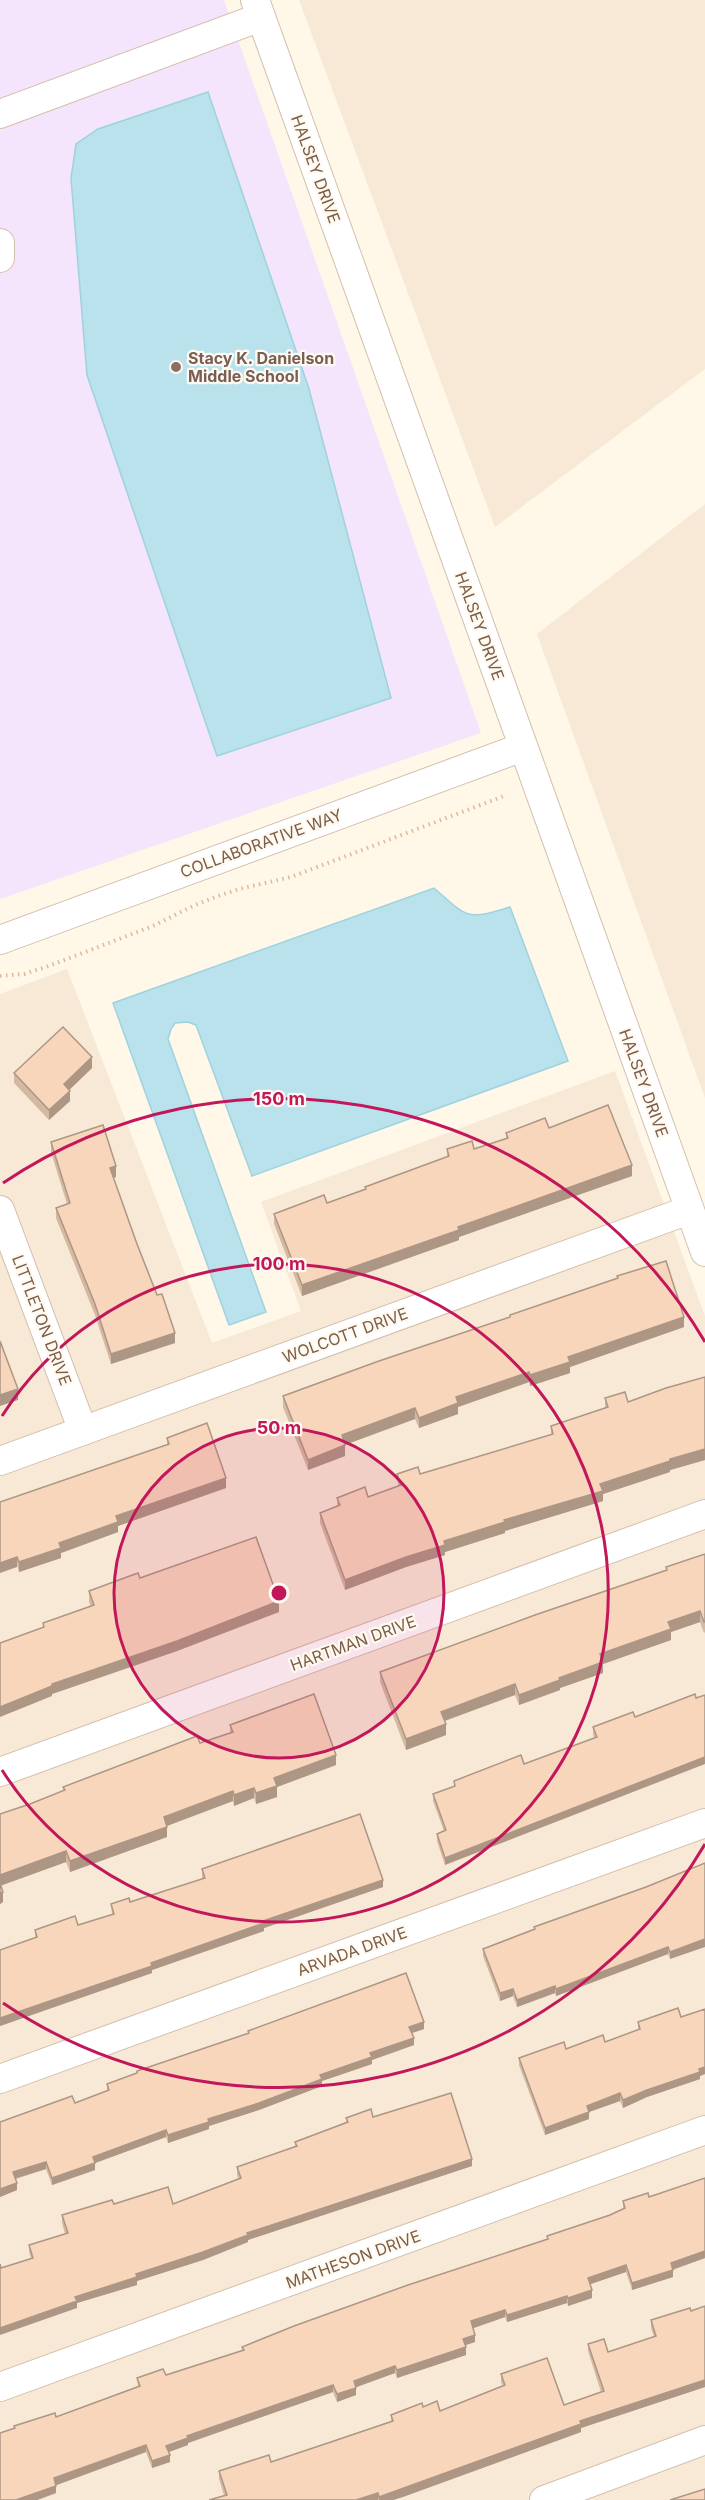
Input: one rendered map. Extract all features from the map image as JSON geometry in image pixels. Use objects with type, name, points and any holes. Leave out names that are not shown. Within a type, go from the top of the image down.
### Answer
[{"type":"street","points":[[0,114],[258,8]]},
{"type":"street","name":"HALSEY DRIVE","points":[[258,8],[705,1252]]},
{"type":"street","points":[[0,243],[0,258]]},
{"type":"street","name":"COLLABORATIVE WAY","points":[[0,940],[523,747]]},
{"type":"street","name":"WOLCOTT DRIVE","points":[[0,1461],[689,1209]]},
{"type":"street","name":"LITTLETON DRIVE","points":[[0,1210],[83,1431]]},
{"type":"street","name":"HARTMAN DRIVE","points":[[0,1772],[705,1514]]},
{"type":"street","name":"ARVADA DRIVE","points":[[0,2079],[705,1823]]},
{"type":"street","name":"MATHESON DRIVE","points":[[0,2387],[705,2130]]},
{"type":"street","points":[[544,2500],[705,2440]]},
{"type":"path","points":[[0,976],[24,974],[46,967],[153,926],[215,897],[239,889],[291,878],[504,796]]},
{"type":"shaded area","name":"Stacy K. Danielson Middle School","points":[[0,0],[224,0],[481,733],[0,899]]},
{"type":"shaded area","points":[[299,0],[705,0],[705,369],[495,527]]},
{"type":"shaded area","points":[[705,504],[705,1098],[537,634]]},
{"type":"shaded area","points":[[67,969],[212,1343],[301,1311],[261,1202],[615,1071],[705,1316],[705,2500],[0,2500],[0,994]]},
{"type":"water","points":[[208,92],[309,389],[391,698],[217,756],[87,375],[71,178],[76,144],[98,129]]},
{"type":"water","points":[[434,888],[468,914],[484,914],[510,907],[568,1061],[252,1176],[196,1025],[188,1022],[175,1023],[168,1039],[266,1312],[229,1325],[113,1003]]},
{"type":"building","points":[[63,1027],[92,1057],[64,1084],[70,1091],[49,1110],[14,1073]]},
{"type":"building","points":[[608,1105],[632,1165],[458,1227],[459,1230],[302,1285],[274,1214],[324,1195],[327,1203],[366,1189],[365,1187],[449,1156],[447,1149],[472,1141],[474,1149],[508,1138],[506,1133],[545,1118],[549,1128]]},
{"type":"building","points":[[103,1125],[116,1166],[110,1168],[157,1295],[162,1294],[175,1333],[111,1354],[95,1304],[56,1208],[70,1203],[51,1142]]},
{"type":"building","points":[[666,1261],[684,1317],[568,1357],[570,1362],[530,1375],[529,1372],[456,1397],[458,1403],[419,1418],[415,1408],[342,1435],[345,1445],[308,1460],[283,1396],[510,1317],[510,1315],[618,1278],[617,1276]]},
{"type":"building","points":[[0,1341],[18,1389],[0,1395]]},
{"type":"building","points":[[705,1377],[705,1449],[600,1484],[603,1491],[504,1520],[505,1522],[444,1541],[445,1545],[345,1580],[320,1513],[340,1505],[337,1498],[365,1487],[368,1497],[401,1485],[397,1474],[418,1467],[420,1474],[553,1434],[551,1426],[608,1407],[605,1398],[625,1392],[628,1402]]},
{"type":"building","points":[[207,1423],[226,1478],[116,1516],[118,1522],[59,1543],[61,1548],[19,1562],[17,1557],[0,1563],[0,1502],[169,1444],[167,1438]]},
{"type":"building","points":[[256,1537],[279,1601],[177,1641],[52,1684],[52,1686],[0,1707],[0,1643],[44,1627],[43,1623],[94,1605],[89,1591],[138,1573],[140,1578]]},
{"type":"building","points":[[705,1554],[705,1622],[700,1611],[668,1622],[671,1629],[600,1654],[603,1662],[559,1678],[560,1680],[519,1695],[515,1684],[441,1712],[446,1724],[406,1739],[380,1672],[535,1615],[667,1570],[666,1567]]},
{"type":"building","points":[[314,1694],[336,1755],[274,1778],[277,1786],[256,1793],[254,1788],[234,1795],[233,1791],[164,1817],[167,1827],[70,1861],[66,1851],[0,1875],[0,1814],[65,1790],[63,1787],[197,1736],[200,1743],[233,1732],[230,1725]]},
{"type":"building","points":[[695,1694],[696,1698],[705,1695],[705,1757],[445,1858],[437,1834],[446,1830],[433,1794],[455,1786],[454,1781],[521,1755],[524,1764],[597,1737],[593,1727],[633,1712],[635,1717]]},
{"type":"building","points":[[360,1814],[383,1880],[263,1921],[264,1923],[151,1963],[152,1966],[0,2018],[0,1950],[37,1937],[35,1930],[75,1916],[78,1925],[114,1914],[111,1904],[129,1898],[130,1902],[205,1878],[202,1869]]},
{"type":"building","points":[[705,1863],[705,1939],[670,1952],[668,1947],[556,1989],[555,1986],[517,2000],[513,1989],[500,1993],[483,1949],[535,1929],[534,1927]]},
{"type":"building","points":[[406,1973],[424,2022],[409,2027],[414,2038],[370,2053],[372,2057],[320,2075],[322,2079],[208,2119],[209,2122],[168,2135],[166,2130],[93,2157],[95,2163],[52,2178],[46,2162],[13,2172],[17,2183],[0,2189],[0,2122],[72,2096],[75,2103],[109,2090],[107,2084],[137,2073],[137,2071],[249,2033],[248,2031]]},
{"type":"building","points":[[678,2008],[681,2017],[705,2009],[705,2067],[699,2069],[700,2072],[623,2100],[620,2093],[587,2106],[589,2112],[545,2128],[519,2058],[564,2042],[566,2049],[603,2035],[605,2042],[640,2029],[638,2022]]},
{"type":"building","points":[[451,2093],[472,2159],[247,2233],[248,2235],[203,2252],[136,2274],[137,2277],[75,2297],[77,2301],[0,2328],[0,2264],[1,2268],[33,2258],[29,2245],[68,2233],[62,2215],[112,2200],[114,2204],[168,2187],[173,2204],[241,2178],[237,2167],[297,2146],[295,2142],[348,2122],[346,2118],[371,2109],[373,2117]]},
{"type":"building","points":[[705,2178],[705,2251],[671,2263],[673,2270],[632,2283],[626,2265],[588,2278],[592,2290],[507,2315],[505,2310],[471,2321],[475,2335],[463,2339],[466,2347],[397,2370],[395,2366],[354,2381],[356,2388],[337,2394],[333,2385],[187,2436],[188,2438],[166,2446],[170,2455],[152,2461],[146,2445],[54,2478],[56,2486],[16,2500],[0,2500],[0,2433],[15,2428],[14,2426],[55,2413],[56,2417],[140,2386],[137,2378],[163,2369],[166,2375],[244,2350],[242,2347],[294,2326],[408,2285],[548,2239],[547,2236],[610,2215],[625,2208],[623,2201],[648,2193],[649,2197]]},
{"type":"building","points":[[705,2306],[705,2380],[580,2421],[581,2424],[379,2497],[378,2493],[356,2500],[209,2500],[227,2495],[219,2471],[269,2455],[271,2462],[322,2445],[393,2421],[391,2415],[422,2403],[423,2407],[437,2401],[440,2411],[505,2385],[501,2374],[547,2358],[564,2405],[604,2391],[588,2344],[604,2339],[608,2352],[656,2336],[651,2320],[690,2308],[691,2311]]},
{"type":"building","points":[[705,2489],[705,2500],[670,2500]]},
{"type":"place","name":"Stacy K. Danielson Middle School","points":[[176,367]]}]
